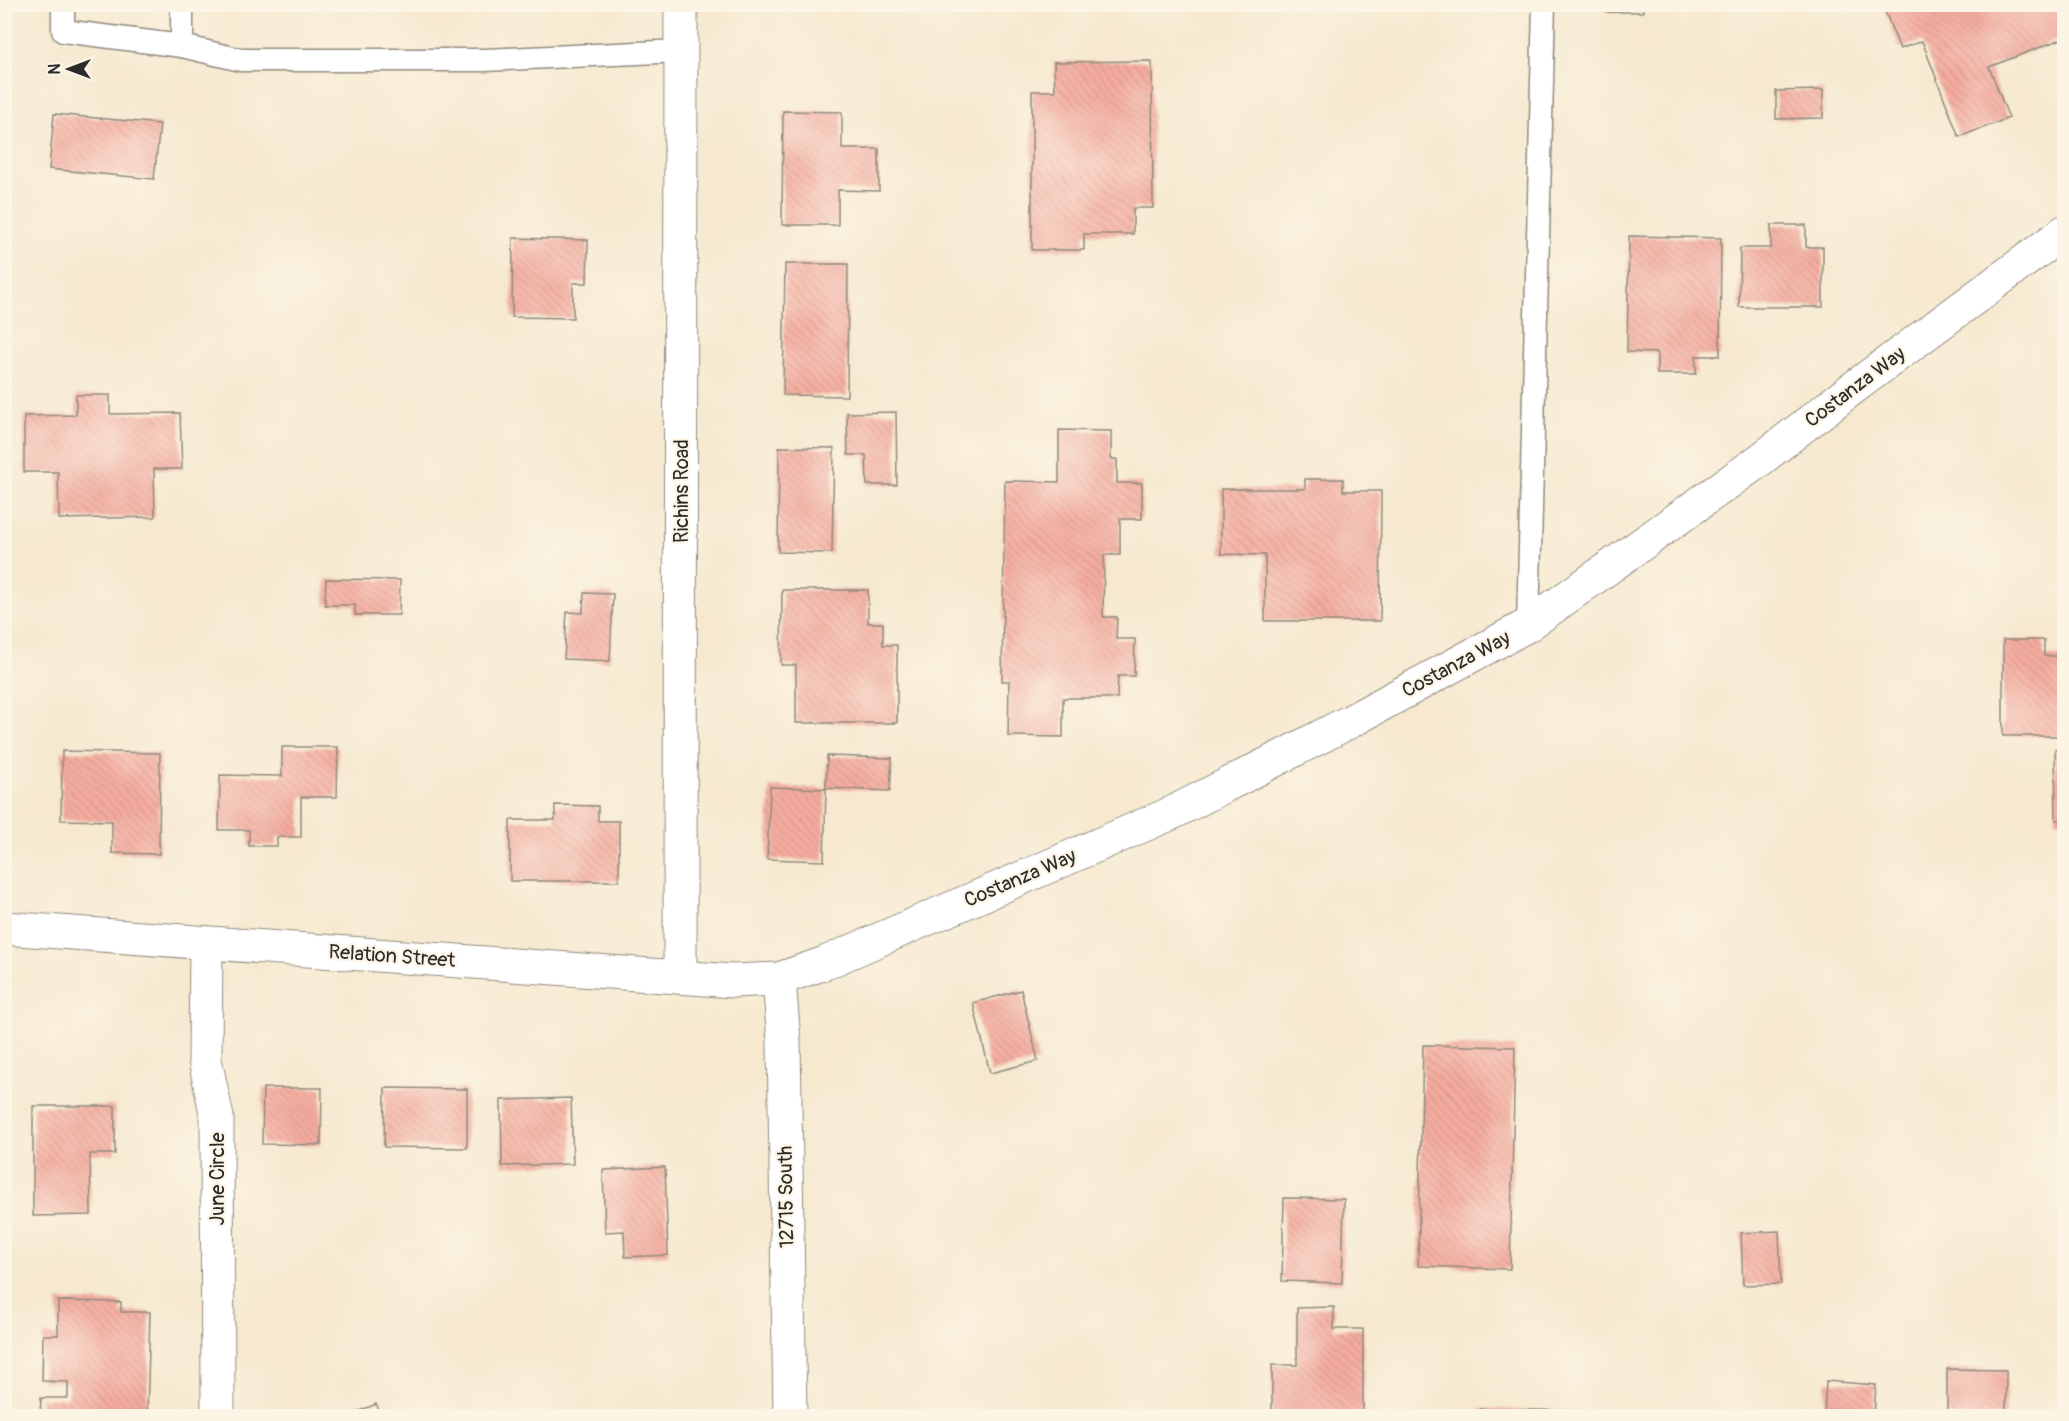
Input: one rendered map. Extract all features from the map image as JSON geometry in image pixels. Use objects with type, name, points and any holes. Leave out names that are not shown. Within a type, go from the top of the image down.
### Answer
[{"type":"street","name":"Richins Road","points":[[680,977],[681,4]]},
{"type":"street","name":"Costanza Way","points":[[779,979],[825,963],[1172,813],[1351,721],[1528,625],[1756,463],[2064,231]]},
{"type":"street","name":"Relation Street","points":[[4,927],[733,981],[779,979]]},
{"type":"street","name":"June Circle","points":[[206,943],[205,1060],[217,1117],[218,1416]]},
{"type":"street","name":"12715 South","points":[[779,979],[784,1041],[790,1416]]},
{"type":"lane","points":[[63,4],[63,31],[182,46],[242,60],[484,60],[681,51]]},
{"type":"lane","points":[[182,4],[182,46]]},
{"type":"lane","points":[[1528,625],[1544,4]]},
{"type":"building","points":[[1607,4],[1643,4],[1643,12],[1606,12]]},
{"type":"building","points":[[1882,4],[2064,4],[2064,38],[1989,67],[2009,118],[1959,137],[1922,41],[1900,49]]},
{"type":"building","points":[[1152,61],[1153,208],[1133,208],[1133,234],[1084,234],[1084,250],[1032,250],[1032,91],[1055,91],[1054,62]]},
{"type":"building","points":[[1823,90],[1823,118],[1776,119],[1776,91]]},
{"type":"building","points":[[783,111],[842,112],[842,149],[879,149],[879,191],[838,190],[838,225],[782,225]]},
{"type":"building","points":[[54,114],[160,124],[154,179],[49,169]]},
{"type":"building","points":[[1771,225],[1806,225],[1806,247],[1823,247],[1823,307],[1739,307],[1740,248],[1771,248]]},
{"type":"building","points":[[1629,236],[1721,238],[1720,356],[1696,356],[1696,374],[1657,374],[1657,353],[1627,352]]},
{"type":"building","points":[[513,238],[588,240],[587,283],[573,283],[573,318],[512,317]]},
{"type":"building","points":[[785,264],[848,264],[847,396],[783,395]]},
{"type":"building","points":[[76,395],[110,395],[110,414],[180,413],[182,469],[154,469],[155,517],[59,519],[58,472],[24,472],[24,416],[76,415]]},
{"type":"building","points":[[896,412],[897,485],[867,485],[866,455],[848,455],[847,413]]},
{"type":"building","points":[[1059,430],[1111,431],[1111,459],[1117,459],[1117,483],[1142,483],[1142,519],[1120,519],[1120,555],[1104,555],[1103,617],[1117,617],[1116,639],[1135,639],[1134,676],[1118,676],[1117,698],[1063,698],[1063,737],[1008,736],[1009,681],[1002,681],[1005,481],[1059,482]]},
{"type":"building","points":[[779,447],[834,448],[832,553],[778,552]]},
{"type":"building","points":[[1305,479],[1343,479],[1343,491],[1381,491],[1380,621],[1265,621],[1265,555],[1221,554],[1221,489],[1305,489]]},
{"type":"building","points":[[326,579],[400,580],[399,615],[355,615],[355,605],[325,605]]},
{"type":"building","points":[[782,590],[868,590],[868,623],[883,623],[883,645],[897,645],[897,723],[796,723],[796,665],[781,665]]},
{"type":"building","points":[[584,593],[613,594],[610,661],[564,659],[567,612],[583,613]]},
{"type":"building","points":[[2003,640],[2044,640],[2044,656],[2064,656],[2064,736],[2003,736]]},
{"type":"building","points":[[282,747],[338,747],[337,797],[301,797],[301,837],[277,837],[277,846],[249,846],[249,830],[219,830],[220,775],[282,776]]},
{"type":"building","points":[[2055,750],[2064,750],[2064,820],[2056,820]]},
{"type":"building","points":[[62,751],[160,753],[159,854],[112,853],[112,821],[61,820]]},
{"type":"building","points":[[827,756],[892,758],[890,791],[826,788]]},
{"type":"building","points":[[770,787],[826,789],[824,861],[767,859]]},
{"type":"building","points":[[555,805],[598,806],[598,821],[619,821],[619,881],[510,881],[510,820],[555,820]]},
{"type":"building","points":[[1021,990],[1038,1061],[990,1073],[973,1003]]},
{"type":"building","points":[[1423,1045],[1515,1047],[1510,1269],[1418,1266]]},
{"type":"building","points":[[263,1088],[322,1088],[321,1145],[262,1144]]},
{"type":"building","points":[[385,1088],[467,1089],[467,1148],[384,1147]]},
{"type":"building","points":[[571,1098],[573,1164],[502,1166],[501,1100]]},
{"type":"building","points":[[33,1106],[115,1106],[115,1154],[90,1154],[91,1215],[33,1216]]},
{"type":"building","points":[[665,1167],[668,1255],[625,1257],[624,1231],[605,1232],[603,1170]]},
{"type":"building","points":[[1284,1198],[1344,1199],[1342,1283],[1282,1281]]},
{"type":"building","points":[[1779,1231],[1781,1284],[1743,1285],[1741,1233]]},
{"type":"building","points":[[58,1301],[121,1302],[121,1312],[150,1312],[147,1416],[40,1416],[41,1398],[68,1398],[68,1382],[42,1381],[43,1335],[58,1335]]},
{"type":"building","points":[[1334,1307],[1334,1329],[1363,1329],[1363,1416],[1272,1416],[1272,1365],[1297,1365],[1297,1308]]},
{"type":"building","points":[[1947,1369],[2006,1370],[2006,1416],[1947,1416]]},
{"type":"building","points":[[1826,1381],[1876,1385],[1874,1416],[1824,1416]]},
{"type":"building","points":[[376,1404],[382,1416],[348,1416]]},
{"type":"building","points":[[1480,1409],[1579,1411],[1579,1416],[1480,1416]]}]
